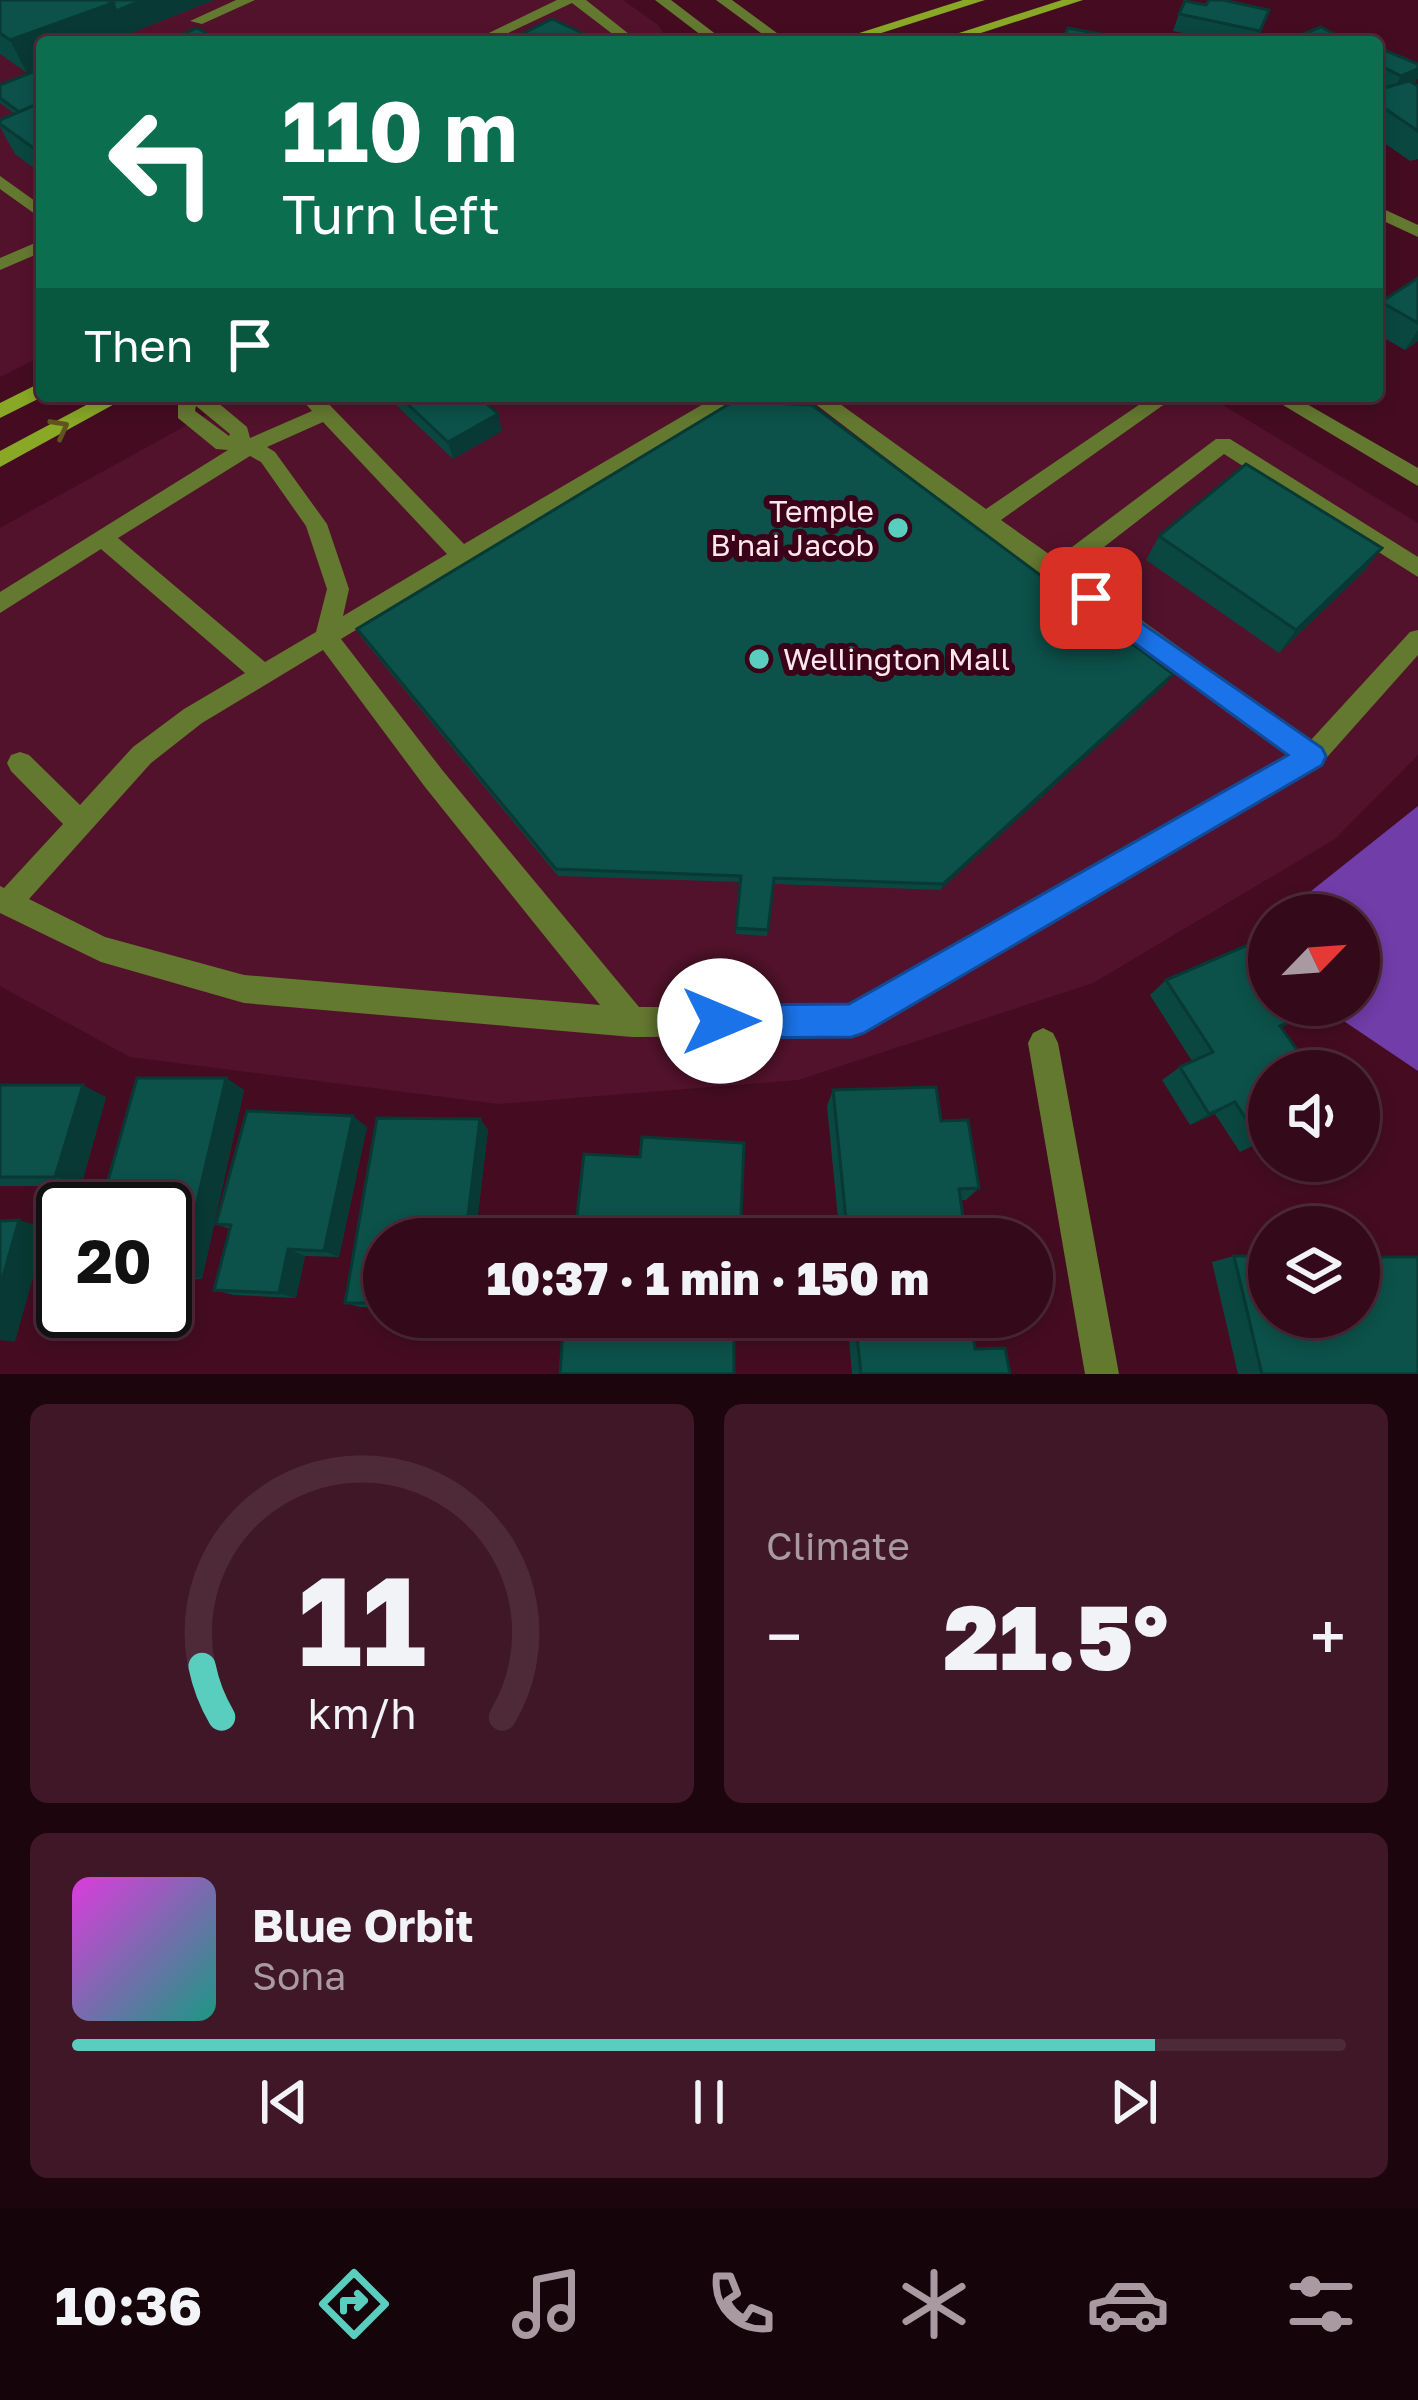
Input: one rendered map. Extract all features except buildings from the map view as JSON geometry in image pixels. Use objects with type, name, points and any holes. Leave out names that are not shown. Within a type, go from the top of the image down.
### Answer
[{"type":"main road","points":[[858,36],[978,0]]},
{"type":"main road","points":[[958,36],[1076,0]]},
{"type":"main road","points":[[0,411],[36,392]]},
{"type":"main road","points":[[0,460],[108,402]]},
{"type":"street","points":[[197,21],[248,0]]},
{"type":"street","points":[[491,36],[568,0]]},
{"type":"street","points":[[578,0],[623,36]]},
{"type":"street","points":[[662,0],[710,36]]},
{"type":"street","points":[[723,0],[774,36]]},
{"type":"street","points":[[0,182],[36,209]]},
{"type":"street","points":[[1383,215],[1418,232]]},
{"type":"street","points":[[0,265],[36,248]]},
{"type":"street","points":[[22,254],[36,267]]},
{"type":"street","points":[[185,402],[184,413],[223,444],[243,444],[268,457],[316,524],[338,589],[326,637]]},
{"type":"street","points":[[316,402],[461,555]]},
{"type":"street","points":[[722,402],[194,716],[142,754],[4,901],[101,949],[244,989],[632,1022],[852,1021],[1312,756],[1418,639]]},
{"type":"street","points":[[823,402],[1312,756]]},
{"type":"street","points":[[984,521],[1157,402]]},
{"type":"street","points":[[1288,402],[1418,478]]},
{"type":"street","points":[[0,604],[243,444],[326,413]]},
{"type":"street","points":[[1054,572],[1223,444],[1418,568]]},
{"type":"street","points":[[102,537],[263,674]]},
{"type":"street","points":[[326,637],[434,779],[632,1022]]},
{"type":"street","points":[[20,763],[80,823]]},
{"type":"street","points":[[1043,1043],[1102,1374]]},
{"type":"shaded area","points":[[0,0],[623,0],[658,25],[665,36],[36,36],[36,359],[0,377]]},
{"type":"shaded area","points":[[229,402],[1218,402],[1418,523],[1418,755],[1335,839],[1093,983],[798,1080],[499,1104],[130,1057],[0,986],[0,528]]},
{"type":"shaded area","points":[[1418,806],[1418,1071],[1351,1026],[1380,1026],[1380,894],[1307,894]]},
{"type":"place","name":"Temple B'nai Jacob","points":[[898,528]]},
{"type":"place","name":"Wellington Mall","points":[[759,659]]},
{"type":"route","points":[[720,1021],[852,1021],[1312,756],[1091,598]]}]
